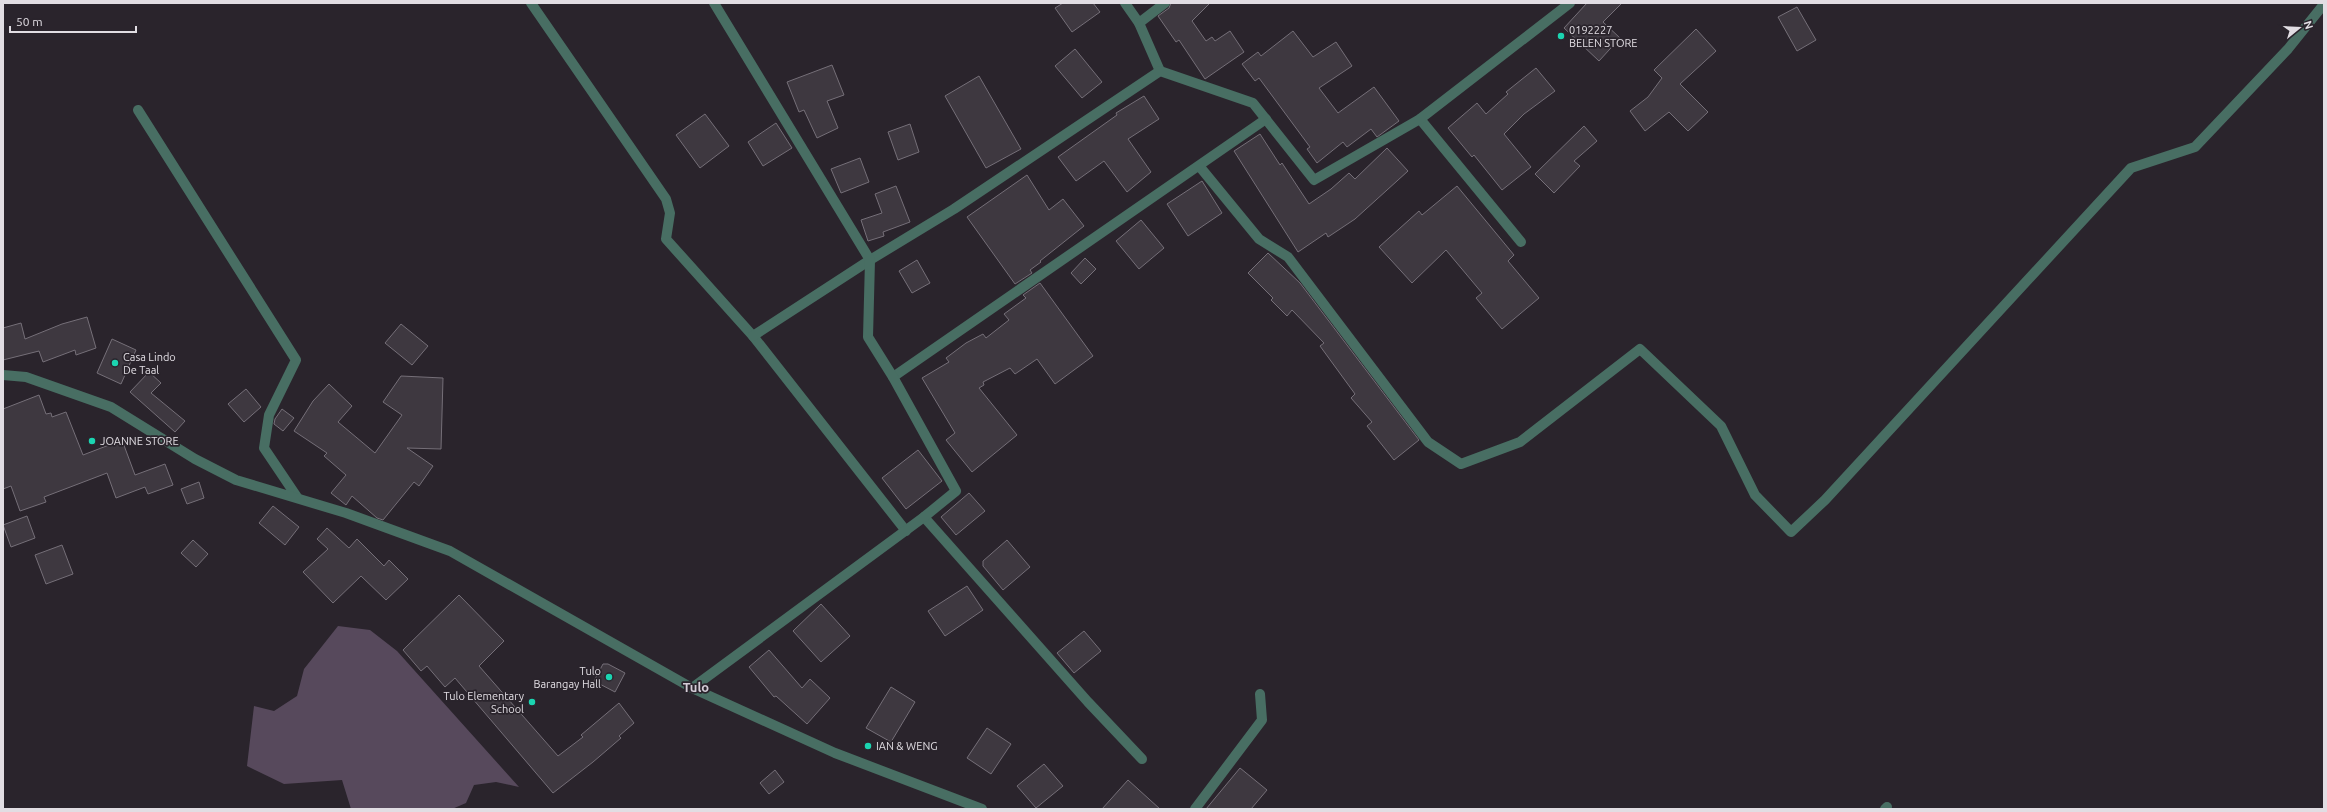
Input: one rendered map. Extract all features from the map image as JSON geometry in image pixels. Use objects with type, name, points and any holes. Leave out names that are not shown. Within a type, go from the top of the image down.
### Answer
[{"type":"street","points":[[531,3],[666,199],[670,213],[666,239],[753,336],[906,531]]},
{"type":"street","points":[[692,688],[906,531],[956,491],[893,377],[868,337],[870,260],[714,3]]},
{"type":"street","points":[[1125,3],[1139,24],[1160,71],[1253,103],[1314,180],[1420,119],[1570,3]]},
{"type":"street","points":[[1139,24],[1165,3]]},
{"type":"street","points":[[1200,167],[1259,239],[1288,258],[1428,442],[1461,464],[1520,442],[1640,349],[1721,426],[1755,495],[1791,532],[1825,500],[2131,168],[2195,147],[2288,50],[2324,4]]},
{"type":"street","points":[[753,336],[870,260],[954,209],[1160,71]]},
{"type":"street","points":[[138,110],[296,360],[269,415],[264,448],[297,497]]},
{"type":"street","points":[[893,377],[1200,167],[1266,119]]},
{"type":"street","points":[[1420,119],[1521,242]]},
{"type":"street","points":[[3,375],[26,377],[111,407],[195,459],[236,480],[297,497],[450,551],[692,688],[835,753],[982,809]]},
{"type":"street","points":[[924,517],[1088,702],[1142,759]]},
{"type":"street","points":[[1195,809],[1262,720],[1260,694]]},
{"type":"shaded area","points":[[338,626],[370,630],[397,651],[519,787],[496,782],[474,785],[466,803],[452,809],[351,809],[342,780],[284,784],[247,766],[254,706],[274,711],[297,696],[304,669]]},
{"type":"building","points":[[1063,3],[1093,3],[1100,12],[1072,32],[1055,8]]},
{"type":"building","points":[[1171,3],[1210,3],[1192,21],[1206,41],[1212,37],[1215,41],[1230,31],[1244,52],[1205,79],[1179,40],[1176,42],[1158,16],[1169,8]]},
{"type":"building","points":[[1587,3],[1622,3],[1603,22],[1620,38],[1599,61],[1564,28]]},
{"type":"building","points":[[1797,7],[1816,40],[1797,51],[1778,17]]},
{"type":"building","points":[[1696,29],[1716,51],[1680,84],[1708,112],[1688,131],[1669,112],[1645,131],[1630,111],[1648,97],[1662,78],[1654,70]]},
{"type":"building","points":[[1293,31],[1313,57],[1336,42],[1352,66],[1319,88],[1338,113],[1374,87],[1399,121],[1377,137],[1371,129],[1347,147],[1343,142],[1317,163],[1307,149],[1310,147],[1259,78],[1255,81],[1242,64],[1258,52],[1261,56]]},
{"type":"building","points":[[1075,49],[1102,82],[1082,98],[1055,66]]},
{"type":"building","points":[[832,65],[844,95],[827,101],[838,128],[817,138],[804,110],[799,112],[787,82]]},
{"type":"building","points":[[1536,68],[1555,91],[1524,114],[1504,134],[1531,167],[1502,190],[1474,155],[1472,157],[1448,128],[1477,103],[1486,114],[1508,94],[1506,92]]},
{"type":"building","points":[[979,76],[1021,149],[986,168],[945,96]]},
{"type":"building","points":[[1144,96],[1159,119],[1128,139],[1151,172],[1127,192],[1104,161],[1076,181],[1058,157],[1117,115],[1116,113]]},
{"type":"building","points":[[705,114],[729,146],[700,168],[676,135]]},
{"type":"building","points":[[776,123],[792,148],[763,166],[748,142]]},
{"type":"building","points":[[910,124],[919,152],[898,160],[888,132]]},
{"type":"building","points":[[1584,126],[1597,141],[1574,161],[1580,166],[1554,193],[1535,174]]},
{"type":"building","points":[[1260,134],[1280,165],[1282,163],[1309,204],[1331,189],[1349,173],[1355,179],[1387,148],[1408,171],[1355,219],[1328,237],[1326,233],[1298,252],[1234,151]]},
{"type":"building","points":[[860,158],[869,182],[841,193],[831,169]]},
{"type":"building","points":[[1027,175],[1049,210],[1063,199],[1084,226],[1030,270],[1032,273],[1015,284],[967,217]]},
{"type":"building","points":[[1202,181],[1222,213],[1188,236],[1167,204]]},
{"type":"building","points":[[896,186],[910,222],[883,232],[884,236],[868,241],[861,220],[882,213],[875,194]]},
{"type":"building","points":[[1457,186],[1514,255],[1508,261],[1539,298],[1502,329],[1476,298],[1482,293],[1446,250],[1412,283],[1379,247],[1419,211],[1422,215]]},
{"type":"building","points":[[1141,220],[1164,248],[1139,269],[1116,241]]},
{"type":"building","points":[[1268,253],[1300,283],[1419,440],[1394,460],[1367,426],[1372,422],[1351,398],[1355,394],[1320,346],[1324,343],[1292,310],[1287,316],[1271,300],[1273,298],[1248,273]]},
{"type":"building","points":[[1085,258],[1096,269],[1081,284],[1071,273]]},
{"type":"building","points":[[917,260],[930,283],[912,293],[899,271]]},
{"type":"building","points":[[1040,283],[1093,356],[1055,384],[1037,359],[1015,374],[1010,368],[983,382],[984,385],[979,388],[1017,435],[972,472],[946,440],[955,433],[922,378],[949,362],[946,358],[966,343],[983,334],[986,338],[1009,320],[1004,314],[1026,298],[1023,295]]},
{"type":"building","points":[[87,317],[96,348],[76,355],[75,350],[43,362],[39,351],[3,360],[3,328],[21,323],[25,339],[62,324]]},
{"type":"building","points":[[401,324],[428,346],[412,365],[385,343]]},
{"type":"building","name":"Casa Lindo De Taal","points":[[112,339],[136,350],[121,384],[97,373]]},
{"type":"building","points":[[149,372],[161,383],[151,393],[185,421],[175,432],[130,392]]},
{"type":"building","points":[[401,376],[443,378],[441,449],[407,448],[433,466],[419,486],[414,482],[383,520],[377,518],[352,496],[346,505],[331,493],[346,475],[324,456],[327,453],[294,431],[313,401],[329,384],[352,406],[338,422],[375,453],[402,415],[383,402]]},
{"type":"building","points":[[246,389],[261,407],[244,422],[228,404]]},
{"type":"building","points":[[39,395],[46,414],[51,413],[52,417],[66,412],[83,455],[122,440],[135,475],[165,464],[173,485],[148,494],[145,487],[116,498],[107,473],[44,497],[46,502],[20,511],[11,486],[3,489],[3,409]]},
{"type":"building","points":[[282,409],[294,418],[283,431],[274,424],[275,419]]},
{"type":"building","points":[[918,450],[942,481],[906,509],[882,478]]},
{"type":"building","points":[[199,482],[204,498],[187,504],[181,489]]},
{"type":"building","points":[[969,493],[985,511],[956,535],[941,517]]},
{"type":"building","points":[[273,506],[299,527],[285,545],[259,523]]},
{"type":"building","points":[[27,516],[35,538],[11,547],[3,525]]},
{"type":"building","points":[[327,528],[349,548],[357,539],[384,566],[389,560],[408,579],[386,600],[361,576],[333,603],[303,572],[328,549],[317,539]]},
{"type":"building","points":[[193,540],[208,554],[196,567],[181,553]]},
{"type":"building","points":[[1007,540],[1030,567],[1003,590],[983,566],[983,561]]},
{"type":"building","points":[[62,545],[73,574],[46,584],[35,555]]},
{"type":"building","points":[[967,586],[983,610],[945,636],[928,611]]},
{"type":"building","points":[[459,595],[504,641],[479,666],[558,756],[583,737],[581,735],[619,703],[634,723],[619,736],[621,738],[553,793],[455,678],[445,687],[427,666],[421,671],[403,650]]},
{"type":"building","points":[[821,604],[850,636],[821,662],[793,631]]},
{"type":"building","points":[[1084,631],[1101,651],[1074,673],[1057,653]]},
{"type":"building","points":[[769,650],[802,688],[810,679],[830,698],[807,724],[776,696],[774,697],[749,667]]},
{"type":"building","name":"Tulo Barangay Hall","points":[[603,664],[608,664],[625,673],[615,692],[594,681]]},
{"type":"building","points":[[891,687],[915,702],[891,742],[866,728]]},
{"type":"building","points":[[987,728],[1011,744],[991,774],[967,758]]},
{"type":"building","points":[[1044,764],[1063,786],[1036,808],[1017,786]]},
{"type":"building","points":[[1240,768],[1267,790],[1251,809],[1206,809]]},
{"type":"building","points":[[775,770],[784,782],[769,794],[760,783]]},
{"type":"building","points":[[1128,780],[1160,809],[1102,809]]},
{"type":"place","name":"0192227 BELEN STORE","points":[[1561,36]]},
{"type":"place","name":"Casa Lindo De Taal","points":[[115,363]]},
{"type":"place","name":"JOANNE STORE","points":[[92,441]]},
{"type":"place","name":"Tulo Barangay Hall","points":[[609,677]]},
{"type":"place","name":"Tulo Elementary School","points":[[532,702]]},
{"type":"place","name":"IAN & WENG","points":[[868,746]]},
{"type":"district","name":"Tulo","points":[[696,687]]}]
